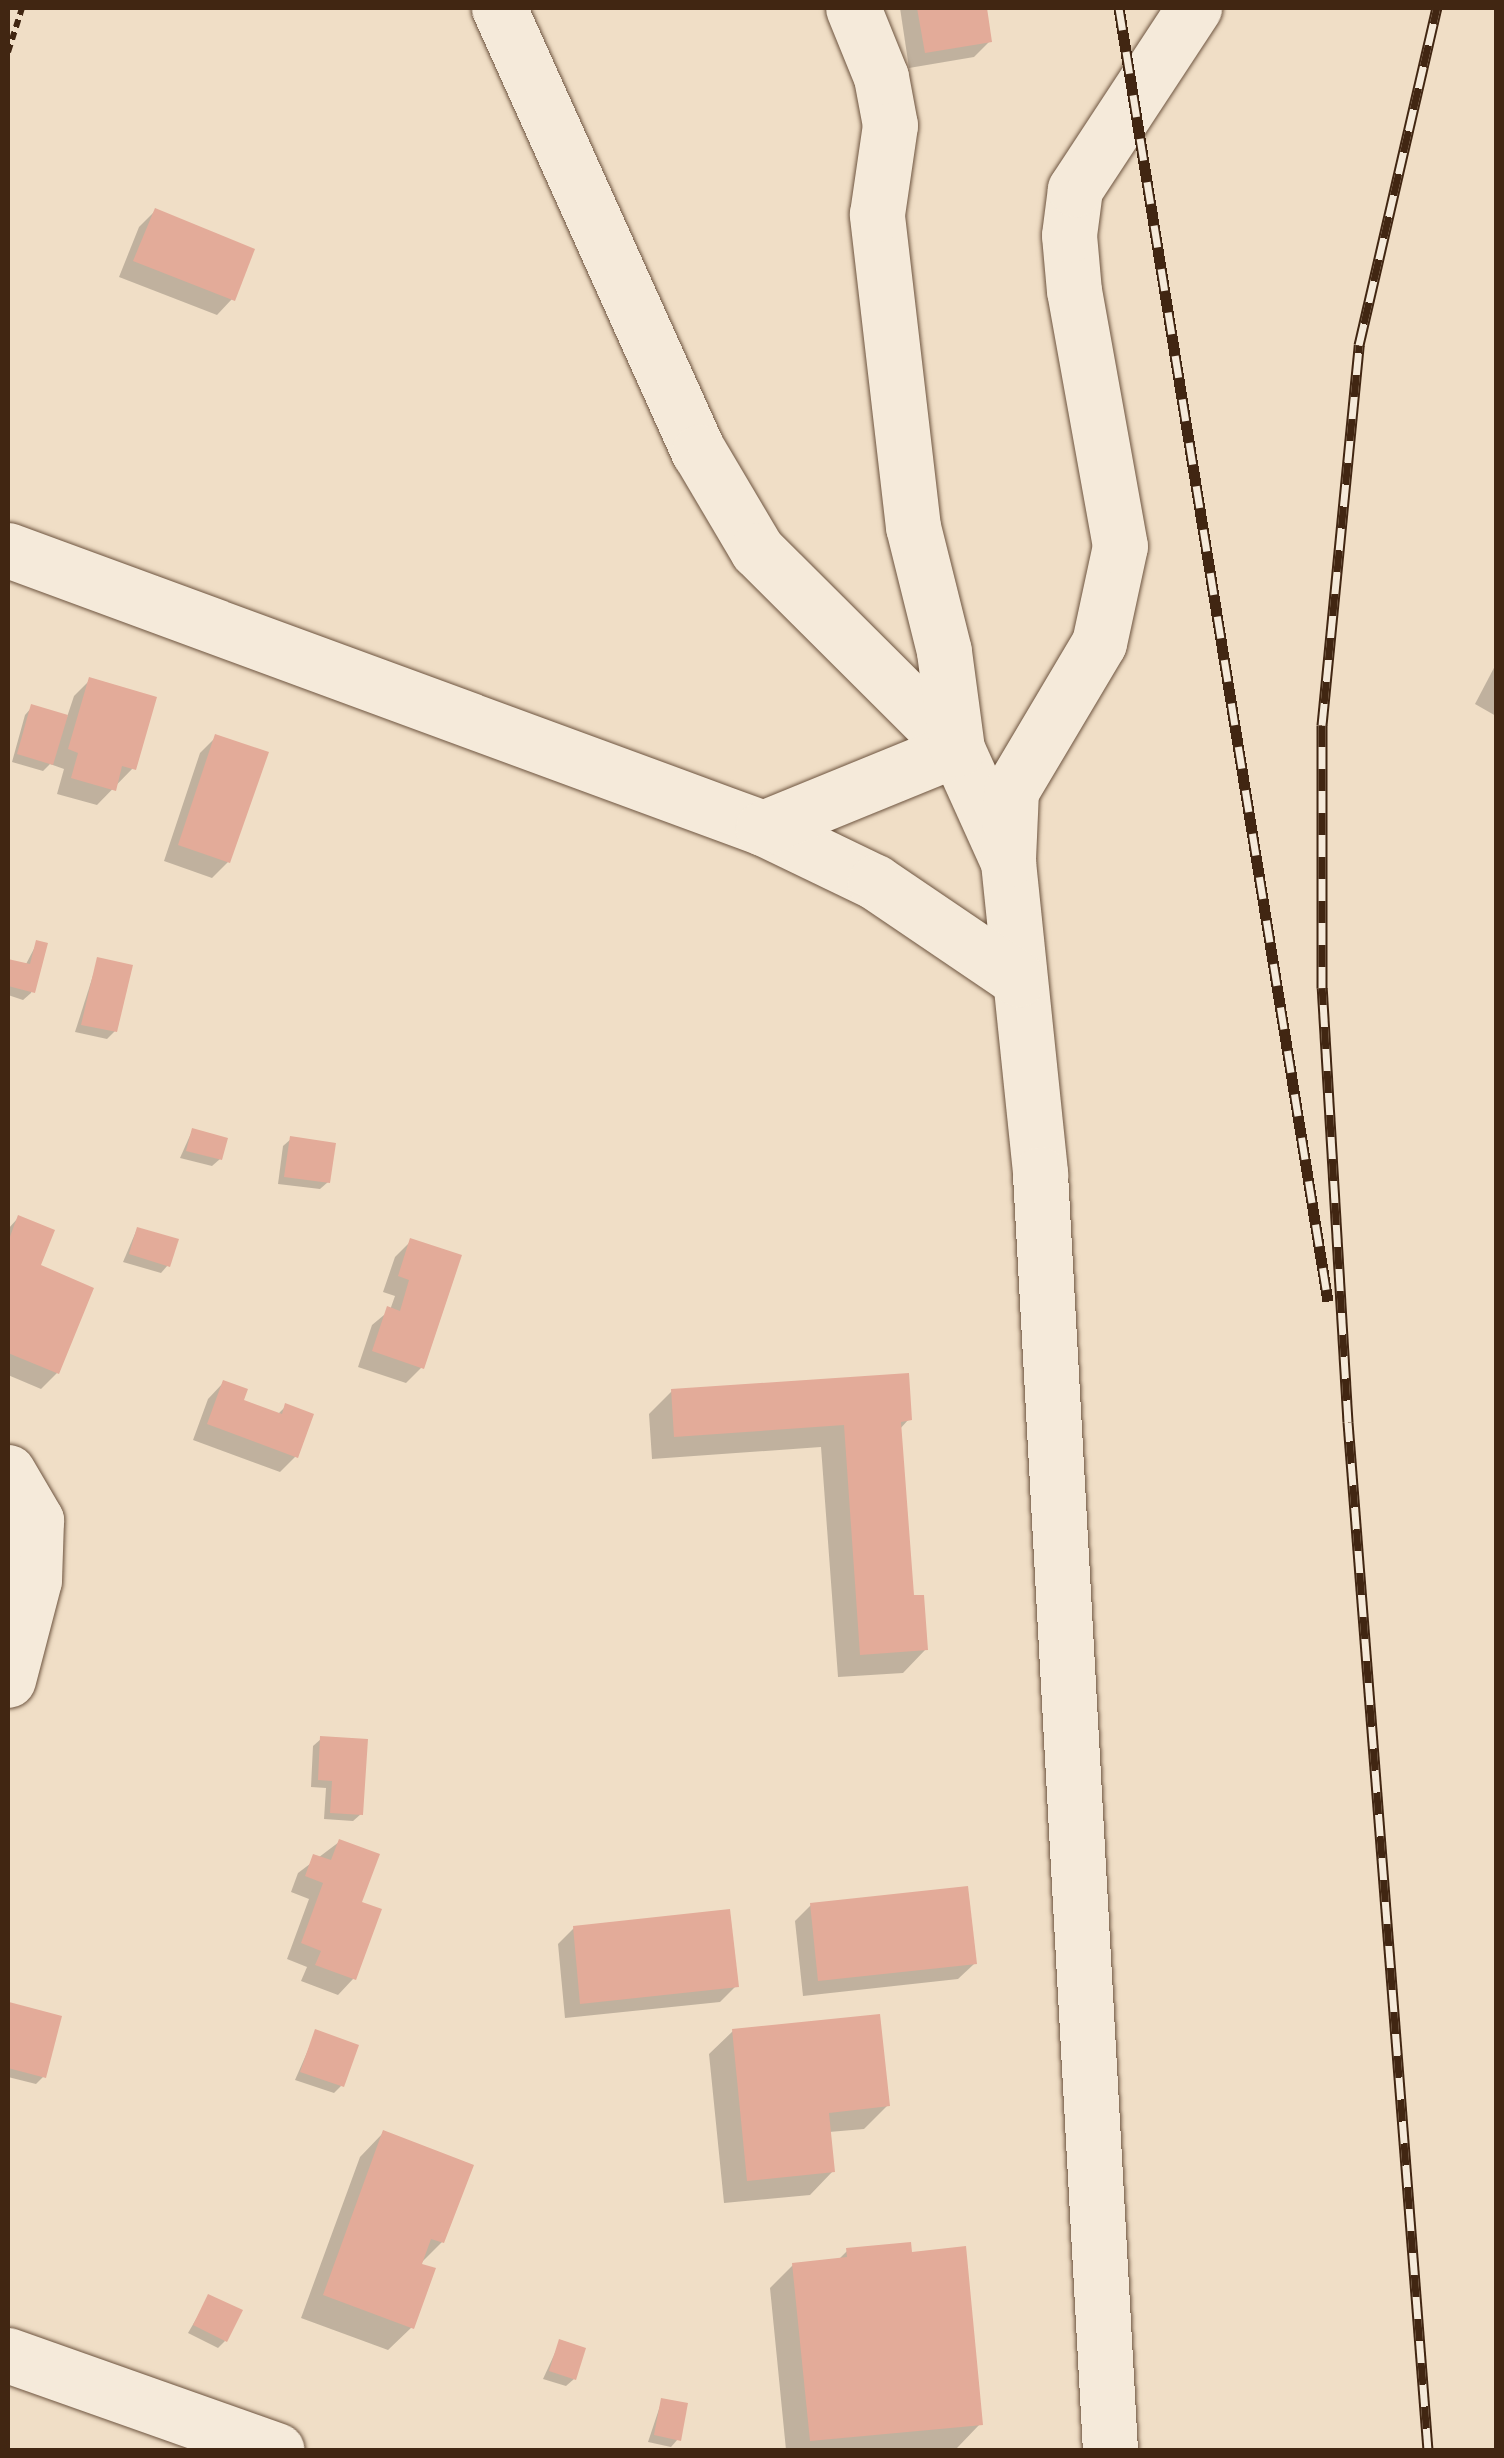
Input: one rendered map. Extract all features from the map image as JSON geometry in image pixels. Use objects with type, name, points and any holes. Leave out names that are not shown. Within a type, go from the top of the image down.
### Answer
[{"type":"street","points":[[499,8],[677,406],[757,550],[957,749]]},
{"type":"street","points":[[853,8],[882,77],[890,124],[877,214],[913,527],[944,651],[957,749],[1008,862]]},
{"type":"street","points":[[1110,2450],[1040,1174],[1008,862],[1010,791],[1100,643],[1120,546],[1074,291],[1069,235],[1076,189],[1194,8]]},
{"type":"street","points":[[8,550],[763,828],[875,882],[1018,979]]},
{"type":"street","points":[[763,828],[957,749]]},
{"type":"street","points":[[8,1472],[36,1520],[34,1580],[8,1680]]},
{"type":"street","points":[[8,2355],[276,2450]]},
{"type":"path","points":[[8,52],[22,8]]},
{"type":"building","points":[[917,8],[987,8],[992,42],[925,53]]},
{"type":"building","points":[[155,208],[255,249],[235,301],[133,261]]},
{"type":"building","points":[[89,677],[157,697],[136,770],[122,766],[116,791],[71,778],[78,753],[68,749]]},
{"type":"building","points":[[31,704],[68,715],[53,765],[17,754]]},
{"type":"building","points":[[215,734],[269,752],[230,863],[178,845]]},
{"type":"building","points":[[36,940],[48,943],[35,993],[8,986],[8,959],[30,964]]},
{"type":"building","points":[[97,957],[133,965],[117,1032],[81,1025]]},
{"type":"building","points":[[192,1128],[228,1138],[222,1160],[186,1151]]},
{"type":"building","points":[[290,1136],[336,1143],[330,1183],[284,1177]]},
{"type":"building","points":[[18,1215],[55,1230],[41,1265],[94,1288],[59,1374],[8,1353],[8,1242]]},
{"type":"building","points":[[137,1227],[179,1239],[170,1267],[129,1254]]},
{"type":"building","points":[[410,1238],[462,1255],[424,1369],[372,1351],[387,1306],[400,1311],[409,1280],[398,1276]]},
{"type":"building","points":[[909,1373],[912,1420],[901,1422],[914,1595],[924,1595],[928,1650],[860,1655],[844,1425],[674,1437],[671,1389]]},
{"type":"building","points":[[223,1380],[248,1389],[244,1400],[282,1414],[285,1403],[314,1414],[298,1458],[207,1424]]},
{"type":"building","points":[[320,1736],[368,1739],[363,1815],[330,1813],[332,1781],[318,1780]]},
{"type":"building","points":[[339,1839],[380,1854],[362,1902],[382,1909],[356,1980],[315,1965],[321,1951],[301,1943],[323,1883],[305,1876],[313,1854],[331,1860]]},
{"type":"building","points":[[968,1886],[977,1964],[818,1981],[810,1903]]},
{"type":"building","points":[[730,1909],[739,1987],[580,2004],[573,1926]]},
{"type":"building","points":[[9,2002],[62,2016],[46,2078],[8,2068]]},
{"type":"building","points":[[880,2014],[890,2106],[829,2113],[835,2172],[747,2181],[732,2029]]},
{"type":"building","points":[[315,2029],[359,2045],[344,2087],[300,2072]]},
{"type":"building","points":[[383,2130],[474,2165],[444,2243],[431,2239],[422,2264],[436,2268],[414,2329],[323,2295]]},
{"type":"building","points":[[911,2242],[912,2252],[966,2246],[983,2425],[810,2441],[792,2263],[847,2257],[846,2248]]},
{"type":"building","points":[[208,2294],[243,2310],[227,2342],[193,2325]]},
{"type":"building","points":[[559,2339],[586,2348],[576,2380],[549,2371]]},
{"type":"building","points":[[661,2398],[688,2403],[681,2441],[654,2435]]},
{"type":"railway","points":[[1119,8],[1328,1301]]},
{"type":"railway","points":[[1428,2450],[1348,1422],[1322,988],[1322,725],[1359,345],[1437,8]]}]
